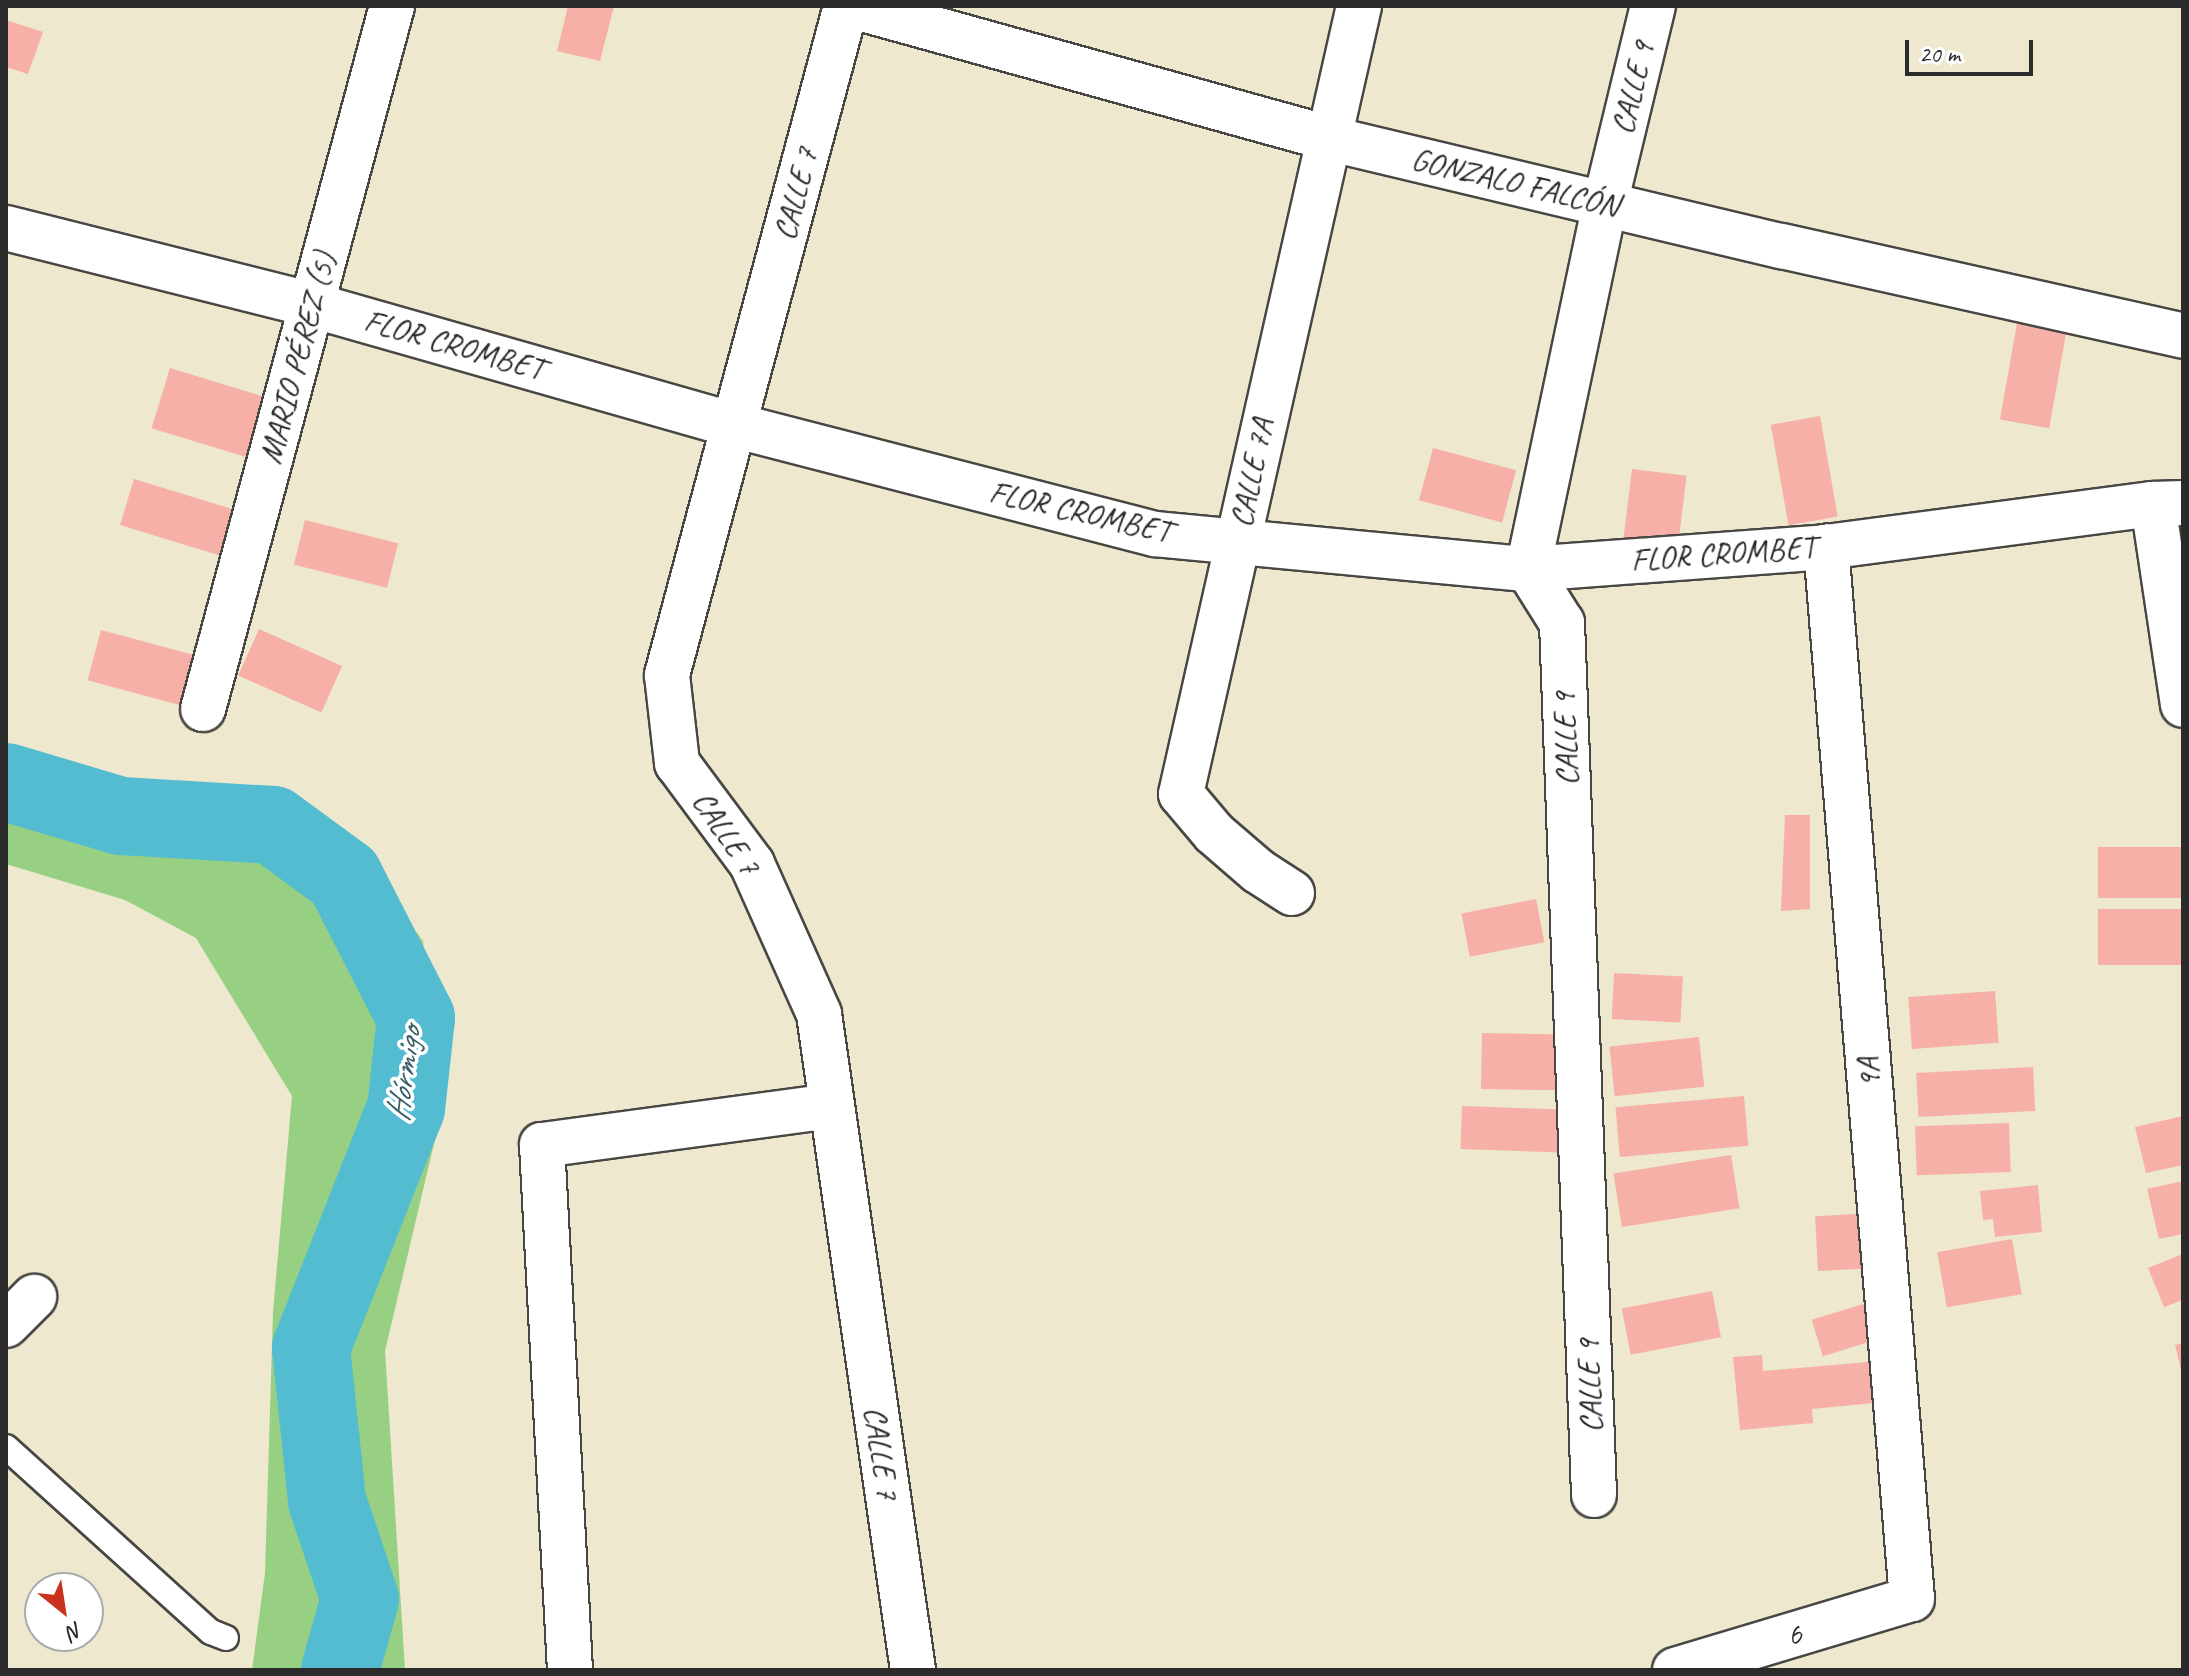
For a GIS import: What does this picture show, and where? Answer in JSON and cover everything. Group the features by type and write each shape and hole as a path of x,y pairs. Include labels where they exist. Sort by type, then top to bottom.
{"street":[{"name":"MARIO PÉREZ (5)","path":"203,709 392,6"},
{"name":"GONZALO FALCÓN","path":"849,6 1327,138 2183,336"},
{"name":"CALLE 7","path":"849,6 667,675 677,763 752,864 819,1014 913,1670"},
{"name":"CALLE 7A","path":"1292,893 1258,871 1214,833 1181,794 1359,6"},
{"name":"CALLE 9","path":"1594,1495 1562,623 1528,569 1605,204 1653,6"},
{"name":"FLOR CROMBET","path":"6,228 312,305 733,425 1155,534 1528,569 1826,547 2168,503"},
{"path":"2168,503 2183,705"},
{"name":"9A","path":"1826,547 1912,1599"},
{"path":"570,1670 542,1145 831,1106"},
{"name":"6","path":"1675,1670 1912,1599"}],"lane":[{"path":"6,1447 211,1632 226,1638"}],"green space":[{"path":"6,747 83,775 275,809 340,829 423,941 441,1114 385,1351 405,1670 252,1670 265,1573 273,1312 292,1096 196,938 125,900 6,864"}],"building":[{"path":"568,6 614,6 600,61 557,51"},
{"path":"6,20 43,32 28,74 6,67"},
{"path":"2017,323 2066,332 2049,428 2000,420"},
{"path":"170,368 268,398 249,458 152,428"},
{"path":"1820,416 1838,516 1788,525 1771,425"},
{"path":"1433,448 1516,470 1502,522 1419,500"},
{"path":"1632,469 1687,476 1677,551 1623,544"},
{"path":"134,479 235,510 221,556 120,525"},
{"path":"305,520 398,543 387,588 294,565"},
{"path":"259,629 342,666 321,713 238,676"},
{"path":"101,630 201,657 188,707 88,680"},
{"path":"1785,815 1810,815 1810,909 1781,911"},
{"path":"2098,847 2183,847 2183,898 2098,898"},
{"path":"1536,899 1544,942 1470,957 1461,914"},
{"path":"2098,909 2183,909 2183,965 2098,965"},
{"path":"1614,973 1683,977 1680,1023 1612,1019"},
{"path":"1995,991 1999,1043 1912,1049 1908,997"},
{"path":"1482,1033 1561,1034 1560,1090 1481,1089"},
{"path":"1699,1037 1704,1087 1615,1096 1609,1046"},
{"path":"2033,1067 2035,1111 1918,1117 1916,1073"},
{"path":"1744,1096 1748,1146 1620,1157 1615,1107"},
{"path":"1462,1106 1564,1110 1562,1153 1460,1149"},
{"path":"2183,1116 2183,1165 2146,1173 2135,1127"},
{"path":"2009,1123 2011,1172 1917,1175 1915,1126"},
{"path":"1731,1155 1739,1208 1622,1227 1613,1174"},
{"path":"2183,1181 2183,1234 2159,1239 2147,1189"},
{"path":"2038,1185 2042,1232 1995,1237 1993,1219 1983,1220 1980,1191"},
{"path":"1875,1213 1878,1268 1818,1271 1815,1216"},
{"path":"2012,1239 2022,1294 1947,1307 1937,1252"},
{"path":"2183,1254 2183,1300 2164,1307 2148,1268"},
{"path":"1712,1291 1721,1337 1631,1355 1622,1309"},
{"path":"1870,1302 1881,1338 1823,1356 1812,1320"},
{"path":"2183,1343 2183,1374 2182,1374 2175,1345"},
{"path":"1762,1355 1763,1371 1880,1361 1884,1402 1812,1409 1813,1423 1740,1430 1733,1357"}],"waterway":[{"name":"Hórmigo","path":"6,782 121,816 273,825 344,877 416,1018 406,1108 311,1348 327,1501 360,1599 340,1670"}]}
